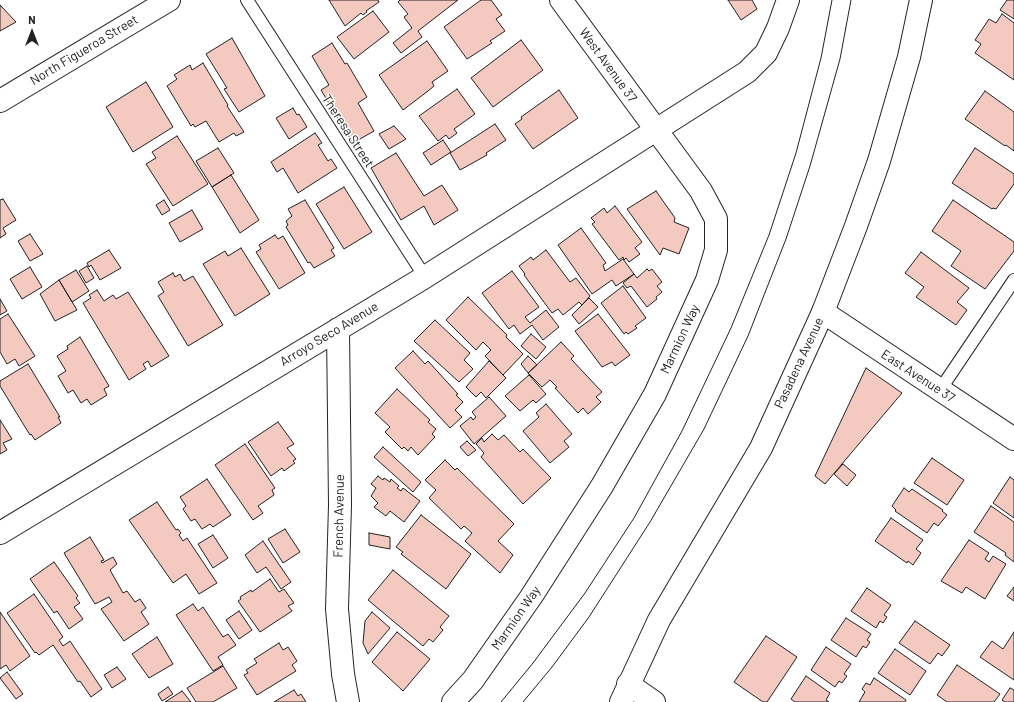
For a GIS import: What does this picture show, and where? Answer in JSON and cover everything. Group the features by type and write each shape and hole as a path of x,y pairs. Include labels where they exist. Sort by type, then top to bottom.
{"street":[{"name":"North Figueroa Street","path":"0,101 169,0"},
{"name":"West Avenue 37","path":"561,0 655,130"},
{"path":"655,130 747,72 766,53 778,28 788,0"},
{"name":"Pasadena Avenue","path":"624,693 659,620 761,448 823,312 879,161 909,57 921,0"},
{"name":"Arroyo Seco Avenue","path":"0,533 425,277 655,130"},
{"name":"Marmion Way","path":"453,702 473,680 531,597 602,486 655,394 707,280 716,250 716,219 701,191 655,130"},
{"name":"East Avenue 37","path":"823,312 1014,439"},
{"name":"French Avenue","path":"338,329 340,505 337,609 343,674 348,702"},
{"path":"624,693 654,702"}],"lane":[{"name":"Theresa Street","path":"247,0 425,277"},
{"path":"940,390 1014,280"}],"building":[{"path":"329,0 378,0 379,2 366,11 367,12 363,15 361,13 345,26"},
{"path":"400,0 458,0 418,31 422,37 401,53 393,43 412,28 404,17 408,14 398,2"},
{"path":"481,0 491,0 502,15 496,19 505,31 490,41 492,43 467,59 444,27"},
{"path":"728,0 752,0 757,9 741,20"},
{"path":"1007,0 1014,0 1014,19 1000,10"},
{"path":"0,5 16,22 0,31"},
{"path":"373,11 389,32 354,59 337,37"},
{"path":"1002,14 1014,23 1014,80 975,53 981,44 975,40 989,19 996,23"},
{"path":"232,38 265,96 239,112 224,89 227,88 206,54"},
{"path":"521,40 543,70 493,107 471,78"},
{"path":"427,41 448,71 432,82 434,86 403,110 379,75"},
{"path":"332,43 345,64 347,63 367,97 358,103 374,131 353,143 321,90 329,85 312,56"},
{"path":"203,63 228,105 227,106 244,132 236,136 234,133 219,142 206,121 195,127 193,124 191,126 167,86 177,79 174,75 190,65 192,70"},
{"path":"146,82 173,127 133,152 106,107"},
{"path":"457,89 475,114 454,129 457,133 449,139 446,135 438,141 419,116"},
{"path":"559,90 578,118 533,149 515,124 522,119 521,117"},
{"path":"985,91 1014,112 1014,151 965,119"},
{"path":"293,108 297,115 299,114 307,127 289,139 276,118"},
{"path":"495,124 506,140 486,153 487,155 460,170 450,153"},
{"path":"394,126 406,139 389,149 379,134"},
{"path":"315,133 322,143 318,145 328,161 331,159 337,168 298,193 283,168 277,172 271,162"},
{"path":"177,136 208,184 173,206 146,164 156,158 152,152"},
{"path":"443,140 451,152 431,165 423,153"},
{"path":"218,148 234,173 212,187 196,161"},
{"path":"975,148 1014,174 1014,184 996,209 992,209 952,183"},
{"path":"396,153 424,196 442,185 458,210 434,225 424,206 401,220 371,168"},
{"path":"231,175 259,220 240,233 212,187"},
{"path":"344,187 372,232 344,249 316,204"},
{"path":"656,191 675,218 674,222 689,228 679,254 663,248 660,255 627,209"},
{"path":"3,199 16,220 3,228 6,234 0,238 0,200"},
{"path":"164,200 170,210 162,215 156,205"},
{"path":"305,200 334,248 331,250 335,256 314,268 310,262 308,263 286,227 288,225 286,221 292,216 288,209"},
{"path":"953,200 1014,242 1014,251 985,289 951,266 961,251 932,231"},
{"path":"615,206 642,242 635,248 640,254 629,262 626,258 624,260 623,257 619,260 592,224 595,222 591,218 604,208 607,213"},
{"path":"192,210 203,229 180,242 169,223"},
{"path":"581,228 606,263 603,265 605,271 623,259 634,274 616,286 612,280 592,294 558,245"},
{"path":"30,234 43,254 30,261 18,241"},
{"path":"275,235 278,239 283,236 305,273 279,289 256,252 261,249 259,245"},
{"path":"241,248 270,294 235,316 203,264 225,251 228,256"},
{"path":"109,250 121,268 100,280 91,265 89,267 87,263"},
{"path":"546,250 570,282 576,278 590,296 582,305 579,302 563,315 558,309 552,313 519,266 531,257 533,260"},
{"path":"921,252 969,288 957,302 967,310 956,325 916,297 924,287 905,273"},
{"path":"87,266 94,278 86,283 79,271"},
{"path":"30,267 42,287 22,299 10,279"},
{"path":"647,269 649,271 652,269 662,282 657,286 662,292 656,297 657,299 647,307 631,286 627,288 623,283 634,274 637,278"},
{"path":"76,270 89,291 72,302 59,280"},
{"path":"512,271 539,307 525,317 530,323 546,310 559,327 543,340 532,325 520,334 514,325 509,329 482,293"},
{"path":"173,273 175,277 180,274 184,281 193,276 223,325 188,346 158,296 164,292 158,282"},
{"path":"59,280 77,310 55,321 40,294"},
{"path":"623,286 646,318 635,326 637,328 628,334 626,332 624,334 601,303"},
{"path":"97,290 104,301 113,295 116,299 128,292 169,356 151,367 148,361 143,364 146,369 129,380 83,303 91,298 89,295"},
{"path":"468,297 507,335 506,337 523,354 503,375 485,356 491,350 483,342 476,350 446,320"},
{"path":"589,298 598,307 579,324 572,315"},
{"path":"0,299 7,311 0,315"},
{"path":"8,314 35,356 19,366 15,359 7,364 0,352 0,319"},
{"path":"598,314 630,355 615,366 612,362 602,367 575,331"},
{"path":"435,320 470,353 464,360 473,369 459,382 414,341"},
{"path":"531,334 546,347 536,359 521,346"},
{"path":"80,337 109,386 104,389 107,395 91,405 87,399 81,403 73,390 68,393 58,376 66,371 57,356 68,349 67,346"},
{"path":"561,342 574,356 571,359 602,392 596,397 601,402 588,414 583,408 578,413 555,388 557,387 550,380 542,387 528,373"},
{"path":"413,351 425,364 428,361 458,394 456,395 463,402 455,410 462,417 450,428 395,368"},
{"path":"528,356 537,365 528,373 521,364"},
{"path":"489,361 506,378 486,398 481,392 476,397 466,387"},
{"path":"28,364 60,417 58,417 61,423 35,440 31,434 30,435 0,386 0,381"},
{"path":"866,368 902,393 825,484 815,476"},
{"path":"529,375 546,394 536,403 533,400 520,411 505,396"},
{"path":"397,389 430,420 428,422 436,429 432,434 435,437 418,455 411,447 408,451 404,447 402,449 385,432 390,427 375,413"},
{"path":"489,397 506,416 474,444 460,426 471,417 473,420 476,417 472,412"},
{"path":"546,404 572,434 564,441 569,447 550,463 523,431 539,417 536,413"},
{"path":"0,420 12,439 3,443 7,450 0,454"},
{"path":"278,422 294,444 287,448 296,459 293,461 295,463 284,471 282,468 271,476 248,442"},
{"path":"492,434 498,440 504,435 520,452 523,449 551,478 523,504 481,457 484,453 476,444 482,438 484,442"},
{"path":"467,441 476,450 468,456 460,447"},
{"path":"245,444 275,488 272,490 274,495 258,506 263,513 253,520 215,465"},
{"path":"383,447 421,482 413,492 374,457"},
{"path":"932,458 964,480 947,505 914,483"},
{"path":"445,460 455,470 457,468 514,524 498,541 513,555 500,573 465,541 472,533 464,526 461,529 429,498 436,490 425,480"},
{"path":"843,464 856,475 847,486 834,474"},
{"path":"378,476 383,480 384,478 390,482 391,479 399,486 397,488 401,491 403,488 420,501 404,522 390,511 386,516 374,507 378,503 371,496 376,488 371,484"},
{"path":"1010,477 1014,480 1014,518 993,503"},
{"path":"207,479 231,515 213,527 210,524 202,529 195,519 191,521 183,509 186,506 180,497"},
{"path":"904,488 909,492 912,489 943,510 942,511 947,515 938,526 934,523 927,533 895,511 896,510 892,506"},
{"path":"157,502 176,530 178,529 181,533 179,535 183,541 187,538 217,583 199,594 186,574 173,583 129,520"},
{"path":"991,506 1014,522 1014,562 1005,555 1006,553 974,532"},
{"path":"421,515 471,554 446,589 401,554 403,552 396,547"},
{"path":"891,518 923,540 916,549 921,553 913,565 908,561 907,563 875,541"},
{"path":"285,529 300,552 283,563 268,539"},
{"path":"369,533 390,537 390,549 369,545"},
{"path":"213,535 228,558 213,568 198,544"},
{"path":"90,537 104,560 101,561 102,563 113,557 117,564 110,570 123,593 127,591 135,602 140,599 146,608 141,612 149,624 124,641 101,609 112,602 109,597 95,604 64,553"},
{"path":"969,540 989,553 985,559 989,562 993,556 1006,564 985,599 966,587 962,593 941,581"},
{"path":"263,541 291,582 281,589 266,567 257,573 245,555"},
{"path":"54,562 78,596 76,598 80,603 74,607 83,619 69,629 57,611 54,613 30,579"},
{"path":"393,570 449,616 440,627 443,630 433,642 429,639 423,646 368,600"},
{"path":"270,579 279,592 284,589 294,603 288,606 292,611 260,632 238,601 241,599 240,597 251,590 252,592"},
{"path":"1014,587 1014,601 1007,596"},
{"path":"867,588 891,605 884,615 887,617 883,623 880,621 876,628 851,611"},
{"path":"34,594 63,637 59,640 63,646 70,641 102,689 91,697 80,681 78,682 53,645 39,655 36,652 35,653 7,613"},
{"path":"193,604 198,611 203,607 223,637 228,634 236,645 218,657 223,665 213,671 176,615"},
{"path":"239,611 252,630 239,639 226,620"},
{"path":"0,612 30,656 10,671 6,665 0,669"},
{"path":"372,612 390,628 368,654 363,643 365,621"},
{"path":"846,618 871,634 867,640 870,642 866,648 863,646 856,657 831,640"},
{"path":"915,621 950,645 942,656 938,653 930,664 899,643"},
{"path":"397,632 430,659 403,691 372,662"},
{"path":"1014,632 1014,680 980,657 992,641 1003,649"},
{"path":"766,636 797,657 767,702 763,702 734,682"},
{"path":"157,637 173,664 149,678 132,654"},
{"path":"279,643 283,650 288,647 297,661 292,665 296,671 257,695 244,675 248,673 246,670 257,663 254,659"},
{"path":"826,647 851,664 844,674 847,676 842,683 839,681 835,687 811,670"},
{"path":"895,649 926,671 910,695 878,673"},
{"path":"957,665 1000,694 994,702 947,702 937,695"},
{"path":"223,666 237,688 213,702 196,702 187,688"},
{"path":"117,667 126,679 112,688 104,675"},
{"path":"7,672 23,694 16,699 0,678"},
{"path":"806,676 830,693 826,700 829,702 795,702 791,699"},
{"path":"874,678 906,700 905,702 859,702 865,692 862,689 866,683 870,685"},
{"path":"168,687 173,694 162,701 158,694"},
{"path":"1010,688 1014,690 1014,702 1005,702 1002,700"},
{"path":"294,690 298,696 301,694 306,702 274,702"},
{"path":"182,691 191,702 165,702"}],"tram line":[{"path":"501,702 533,663 585,593 634,518 682,431 731,328 769,235 796,153 821,58 832,0"},
{"path":"523,702 552,667 589,617 650,522 704,429 748,336 786,239 810,166 840,59 851,0"}]}
